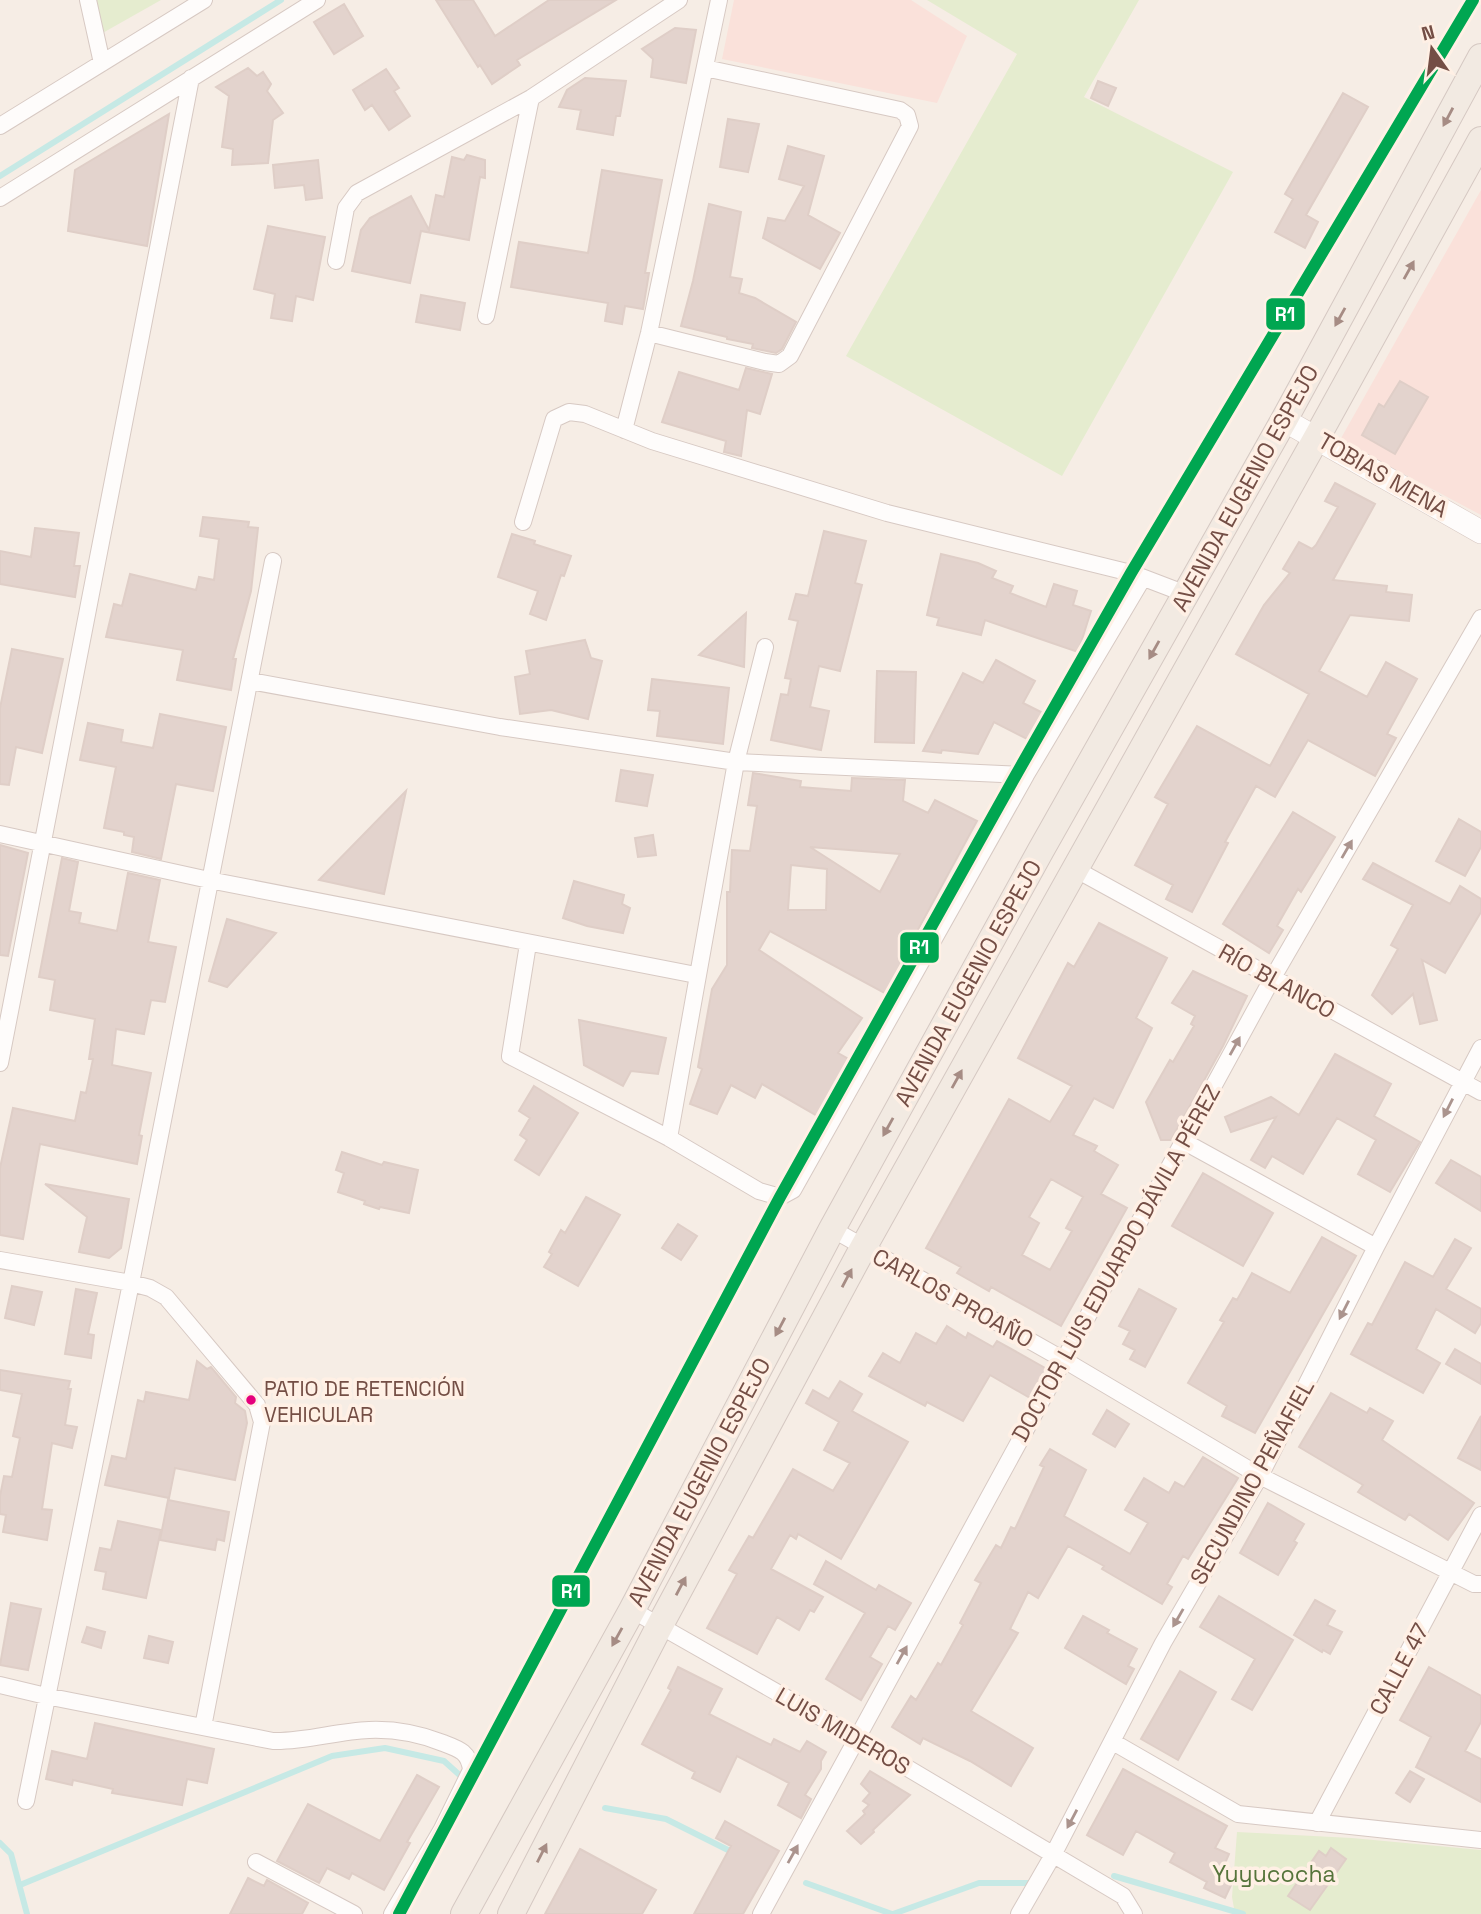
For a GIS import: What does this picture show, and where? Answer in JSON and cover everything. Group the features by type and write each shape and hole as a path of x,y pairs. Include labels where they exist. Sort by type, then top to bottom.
{"main road":[{"name":"AVENIDA EUGENIO ESPEJO","path":"464,1914 632,1610 832,1229 1284,420 1481,57"},
{"name":"AVENIDA EUGENIO ESPEJO","path":"511,1914 659,1627 863,1248 1481,140"}],"street":[{"path":"88,0 102,63"},
{"path":"0,126 204,0"},
{"path":"0,198 317,0"},
{"path":"336,261 346,208 356,192 531,98 679,0"},
{"path":"624,430 649,333 719,0"},
{"path":"649,333 765,362 779,364 790,356 910,126 906,115 900,110 705,68"},
{"path":"0,1063 191,78"},
{"path":"486,316 531,98"},
{"path":"523,522 554,419 569,412 585,414 652,441 887,513 1143,578 1186,594"},
{"name":"TOBIAS MENA","path":"1284,420 1481,532"},
{"path":"26,1801 273,561"},
{"path":"528,944 510,1056 669,1139 759,1191 780,1197 793,1190 1026,775 1143,578"},
{"name":"DOCTOR LUIS EDUARDO DÁVILA PÉREZ","path":"761,1914 1272,979 1481,618"},
{"path":"669,1139 696,975 736,762 765,647"},
{"path":"250,681 500,727 736,762 1026,775"},
{"path":"0,834 209,880 696,975"},
{"name":"RÍO BLANCO","path":"1075,869 1481,1092"},
{"name":"SECUNDINO PEÑAFIEL","path":"1019,1914 1163,1643 1260,1476 1481,1048"},
{"path":"1183,1141 1376,1247"},
{"name":"CARLOS PROAÑO","path":"832,1229 1064,1360 1260,1476 1474,1584 1481,1584"},
{"path":"0,1260 131,1283 150,1288 166,1297 257,1405 262,1422 203,1727"},
{"name":"CALLE 47","path":"1317,1823 1481,1515"},
{"name":"LUIS MIDEROS","path":"632,1610 857,1738 1123,1896 1134,1914"},
{"path":"0,1685 273,1741 291,1742 369,1730 428,1737 460,1749 466,1754 471,1770 458,1799 392,1914"},
{"path":"1112,1742 1238,1814 1481,1840"},
{"path":"256,1862 354,1914"}],"shaded area":[{"path":"734,0 911,0 967,36 937,103 722,59"},
{"path":"1481,190 1481,515 1340,440"}],"green space":[{"path":"88,0 161,0 92,39"},
{"path":"927,0 1139,0 1084,97 1233,172 1062,476 846,356 1017,54"},
{"name":"Yuyucocha","path":"1237,1832 1352,1838 1481,1850 1481,1914 1235,1914 1232,1897"}],"building":[{"path":"436,0 473,0 495,36 549,0 616,0 517,60 520,65 492,84 480,65 478,67"},
{"path":"344,4 363,36 334,54 314,22"},
{"path":"675,28 696,30 686,83 651,77 653,59 642,49"},
{"path":"248,68 257,76 263,72 271,84 267,91 283,113 273,120 268,163 232,165 233,149 222,147 229,96 216,87"},
{"path":"386,69 399,88 394,91 410,116 389,130 372,105 365,110 353,90"},
{"path":"585,78 626,81 620,116 616,116 613,135 577,129 581,110 559,107 567,90"},
{"path":"1098,81 1116,88 1108,106 1091,98"},
{"path":"1343,93 1368,107 1306,215 1318,222 1305,248 1275,232 1293,199 1285,194"},
{"path":"169,114 147,246 68,231 75,170"},
{"path":"728,119 759,124 748,172 720,167"},
{"path":"788,146 824,156 808,215 840,233 820,269 763,238 768,218 785,221 804,186 779,179"},
{"path":"467,155 485,160 485,178 480,177 469,240 421,231 410,283 352,271 361,230 370,218 411,196 429,230 436,195 444,197 452,157 464,160"},
{"path":"318,160 322,198 306,200 304,185 275,188 273,165"},
{"path":"602,170 662,180 645,273 649,273 643,309 625,306 622,324 605,321 608,303 511,287 519,242 588,253"},
{"path":"709,204 741,212 730,277 742,279 739,293 755,298 796,322 782,349 776,353 752,348 753,344 681,326"},
{"path":"268,226 325,237 313,300 296,296 292,321 271,318 275,294 254,289"},
{"path":"421,295 465,303 460,330 416,322"},
{"path":"746,368 772,374 760,414 747,410 741,456 724,452 726,441 662,422 679,372 739,390"},
{"path":"1400,381 1428,397 1395,454 1362,435 1379,404 1384,407"},
{"path":"1335,483 1375,504 1333,580 1387,586 1386,592 1412,595 1409,621 1350,615 1319,671 1367,697 1386,662 1417,679 1387,734 1396,738 1375,776 1308,740 1275,797 1256,786 1225,842 1228,843 1192,912 1166,899 1173,885 1135,865 1168,804 1155,797 1197,726 1270,766 1309,694 1236,654 1264,605 1290,573 1283,569 1299,542 1312,549 1338,507 1325,501"},
{"path":"203,517 249,522 248,527 258,528 251,591 233,659 236,659 231,690 177,680 183,650 106,637 114,604 122,606 130,574 196,590 199,577 214,580 219,539 200,536"},
{"path":"35,528 79,533 74,566 80,566 75,597 0,584 0,551 31,557"},
{"path":"824,531 866,541 855,583 862,585 840,671 819,666 810,707 829,711 821,750 771,740 781,694 788,695 791,679 785,678 798,621 789,619 796,594 808,596"},
{"path":"512,534 571,556 564,576 561,575 546,620 530,614 538,591 498,577"},
{"path":"941,554 978,563 996,571 992,578 1013,586 1010,593 1046,607 1054,584 1077,591 1073,605 1091,611 1078,652 985,620 981,635 937,625 939,618 927,615"},
{"path":"746,613 744,667 699,655"},
{"path":"585,640 591,658 602,661 588,719 551,710 520,714 515,677 530,674 526,651"},
{"path":"12,649 63,659 42,753 16,747 9,785 0,784 0,708"},
{"path":"996,660 1035,681 1023,703 1043,713 1029,740 994,722 978,754 923,751 963,673 983,683"},
{"path":"877,671 916,672 914,743 875,742"},
{"path":"652,679 729,688 723,744 657,736 660,711 648,710"},
{"path":"160,714 226,727 213,791 176,784 161,859 132,852 134,837 104,828 116,767 80,760 88,723 123,730 121,742 153,748"},
{"path":"621,770 653,775 647,806 616,801"},
{"path":"753,773 801,781 800,787 851,791 852,778 905,780 903,801 928,813 935,800 977,821 914,937 920,941 890,996 770,931 759,950 862,1018 838,1053 852,1061 821,1118 762,1084 755,1098 731,1085 717,1114 690,1104 702,1069 698,1067 712,989 727,965 727,892 730,892 732,850 750,851 757,806 748,805","holes":["810,847 900,854 880,892","791,865 827,869 826,910 788,910"]},
{"path":"406,791 384,894 319,880"},
{"path":"1293,812 1335,837 1301,892 1298,889 1277,926 1283,930 1269,953 1223,924"},
{"path":"1459,819 1481,832 1481,847 1465,876 1436,861"},
{"path":"653,835 656,855 638,857 635,838"},
{"path":"0,845 28,853 8,956 0,955"},
{"path":"62,858 78,862 69,911 81,913 79,923 117,931 128,873 160,880 148,942 176,947 165,1002 151,1000 144,1034 116,1029 112,1065 151,1073 139,1135 142,1136 137,1164 40,1144 23,1239 0,1235 0,1168 13,1108 75,1121 81,1092 86,1093 93,1059 89,1059 95,1019 50,1010 55,980 39,977"},
{"path":"1373,863 1450,904 1460,886 1481,899 1481,912 1445,973 1422,960 1437,1020 1420,1024 1413,994 1392,1014 1372,995 1398,949 1391,945 1413,905 1363,879"},
{"path":"574,881 624,895 622,904 630,908 623,933 563,918"},
{"path":"227,919 276,933 227,987 209,981"},
{"path":"1099,923 1167,958 1136,1018 1152,1028 1113,1108 1094,1098 1073,1135 1097,1146 1094,1151 1118,1165 1101,1194 1127,1208 1061,1326 991,1287 989,1291 957,1273 961,1267 926,1248 1009,1099 1050,1122 1072,1086 1018,1058 1068,963 1074,967","holes":["1051,1179 1083,1197 1066,1228 1072,1231 1050,1270 1022,1255 1039,1223 1029,1217"]},
{"path":"1193,971 1247,996 1223,1046 1171,1140 1161,1140 1146,1102 1170,1060 1173,1062 1194,1026 1191,1024 1195,1016 1172,1003"},
{"path":"579,1020 666,1038 658,1074 631,1071 623,1086 584,1065"},
{"path":"1335,1054 1391,1084 1374,1116 1420,1142 1390,1192 1358,1174 1376,1140 1337,1118 1303,1174 1272,1156 1265,1168 1251,1160 1276,1117 1231,1132 1225,1117 1271,1097 1299,1115"},
{"path":"534,1086 578,1113 539,1175 515,1160 527,1140 520,1135 530,1118 519,1111"},
{"path":"342,1152 382,1165 384,1162 418,1170 409,1213 380,1207 379,1209 338,1192 344,1173 336,1170"},
{"path":"1451,1160 1481,1177 1481,1211 1436,1183"},
{"path":"1203,1173 1273,1213 1243,1266 1172,1226"},
{"path":"45,1184 129,1199 121,1248 109,1258 79,1252 87,1217"},
{"path":"586,1197 620,1215 578,1286 544,1267 561,1230 565,1233"},
{"path":"678,1224 697,1236 681,1260 662,1248"},
{"path":"1322,1237 1356,1256 1255,1433 1222,1416 1227,1406 1188,1383 1224,1322 1220,1320 1233,1298 1237,1300 1252,1273 1290,1293"},
{"path":"1455,1239 1471,1248 1446,1289 1481,1309 1481,1323 1475,1333 1436,1309 1416,1349 1440,1363 1423,1393 1351,1354 1368,1323 1372,1325 1405,1262 1433,1277"},
{"path":"12,1286 42,1292 34,1325 5,1318"},
{"path":"76,1289 97,1293 88,1334 94,1335 91,1358 65,1354"},
{"path":"1139,1289 1176,1309 1145,1367 1130,1359 1135,1350 1123,1344 1130,1331 1119,1326"},
{"path":"947,1326 966,1338 968,1333 993,1347 997,1341 1047,1369 1030,1398 990,1375 963,1421 927,1402 925,1406 869,1376 883,1353 900,1363 916,1333 936,1344"},
{"path":"1455,1349 1481,1364 1481,1384 1446,1364"},
{"path":"197,1361 207,1369 211,1367 236,1397 235,1403 245,1411 247,1423 235,1480 175,1468 169,1498 105,1485 112,1456 126,1459 138,1400 144,1402 146,1392 189,1400"},
{"path":"0,1370 70,1381 65,1425 77,1427 72,1448 52,1443 42,1509 52,1510 47,1540 3,1532 6,1515 0,1514 0,1496 4,1476 12,1477 20,1438 13,1436 22,1394 0,1390"},
{"path":"840,1381 862,1394 852,1411 908,1442 841,1559 798,1534 796,1539 790,1535 771,1569 823,1597 814,1612 810,1610 799,1630 777,1617 757,1654 707,1628 737,1574 729,1570 749,1536 753,1538 793,1469 833,1491 850,1463 824,1450 839,1422 806,1403 813,1390 829,1399"},
{"path":"1331,1393 1367,1413 1370,1408 1393,1421 1382,1440 1474,1503 1448,1540 1409,1514 1405,1520 1358,1492 1363,1485 1299,1447"},
{"path":"1107,1410 1129,1424 1115,1447 1093,1434"},
{"path":"1481,1416 1481,1470 1458,1458"},
{"path":"1050,1449 1086,1470 1064,1516 1130,1554 1148,1523 1125,1510 1144,1478 1169,1493 1175,1482 1184,1487 1203,1457 1238,1478 1188,1559 1183,1556 1167,1584 1172,1587 1162,1604 1068,1546 1038,1598 1028,1592 1010,1629 1018,1633 971,1711 1033,1748 1011,1786 970,1761 923,1738 920,1744 892,1727 911,1696 916,1700 938,1663 941,1665 963,1625 960,1623 981,1583 975,1580 996,1545 1001,1548 1011,1527 1015,1529 1044,1467 1040,1465"},
{"path":"168,1500 229,1512 224,1541 217,1539 215,1550 160,1540"},
{"path":"1268,1503 1304,1524 1294,1541 1297,1543 1278,1575 1240,1553"},
{"path":"118,1521 161,1530 146,1598 103,1589 106,1572 95,1570 100,1548 111,1550"},
{"path":"826,1561 876,1590 879,1585 911,1603 895,1630 888,1626 870,1657 882,1664 861,1700 826,1679 865,1613 814,1584"},
{"path":"1219,1596 1293,1640 1252,1710 1232,1699 1255,1659 1200,1627"},
{"path":"1315,1600 1335,1611 1327,1625 1342,1632 1330,1654 1294,1635"},
{"path":"11,1603 41,1609 28,1670 0,1665"},
{"path":"1083,1616 1137,1649 1128,1666 1134,1669 1126,1684 1065,1648"},
{"path":"87,1627 105,1632 101,1648 82,1642"},
{"path":"149,1636 173,1642 168,1663 144,1658"},
{"path":"678,1667 722,1689 709,1714 771,1745 774,1739 800,1752 807,1741 826,1752 821,1761 821,1769 805,1795 811,1799 801,1818 778,1805 789,1783 737,1756 720,1792 692,1778 695,1772 642,1744 671,1690 668,1688"},
{"path":"1429,1667 1481,1696 1481,1722 1465,1751 1481,1759 1481,1802 1416,1767 1431,1737 1400,1720"},
{"path":"1180,1671 1216,1692 1178,1760 1141,1739"},
{"path":"95,1723 214,1749 207,1783 187,1779 182,1805 112,1793 113,1789 73,1780 72,1785 46,1779 52,1751 87,1759"},
{"path":"1123,1769 1227,1826 1215,1848 1229,1854 1219,1877 1232,1883 1225,1898 1204,1888 1207,1882 1170,1862 1175,1853 1136,1831 1123,1855 1087,1835"},
{"path":"870,1771 910,1795 861,1844 847,1831 865,1814 863,1811 869,1805 863,1801 870,1793 861,1784"},
{"path":"1410,1771 1424,1779 1410,1802 1396,1793"},
{"path":"417,1775 439,1787 407,1842 410,1843 384,1890 352,1873 349,1879 327,1868 319,1883 277,1861 308,1804 380,1841"},
{"path":"725,1821 779,1851 743,1914 694,1914 731,1846 716,1838"},
{"path":"1331,1848 1346,1859 1310,1910 1288,1896 1319,1851 1326,1856"},
{"path":"580,1849 656,1890 642,1914 545,1914"},
{"path":"248,1878 264,1886 267,1880 308,1903 302,1914 230,1914"}],"waterway":[{"path":"0,176 281,0"},
{"path":"20,1885 332,1756 385,1748 444,1761 464,1779"},
{"path":"605,1808 666,1819 734,1853"},
{"path":"0,1843 11,1854 27,1914"},
{"path":"1114,1876 1243,1914"},
{"path":"806,1883 892,1914"},
{"path":"893,1914 979,1883 1028,1883"}],"transit line":[{"name":"R1","path":"399,1914 780,1197 1016,775 1131,573 1473,0"}],"place":[{"name":"PATIO DE RETENCIÓN VEHICULAR","path":"251,1400"}]}
